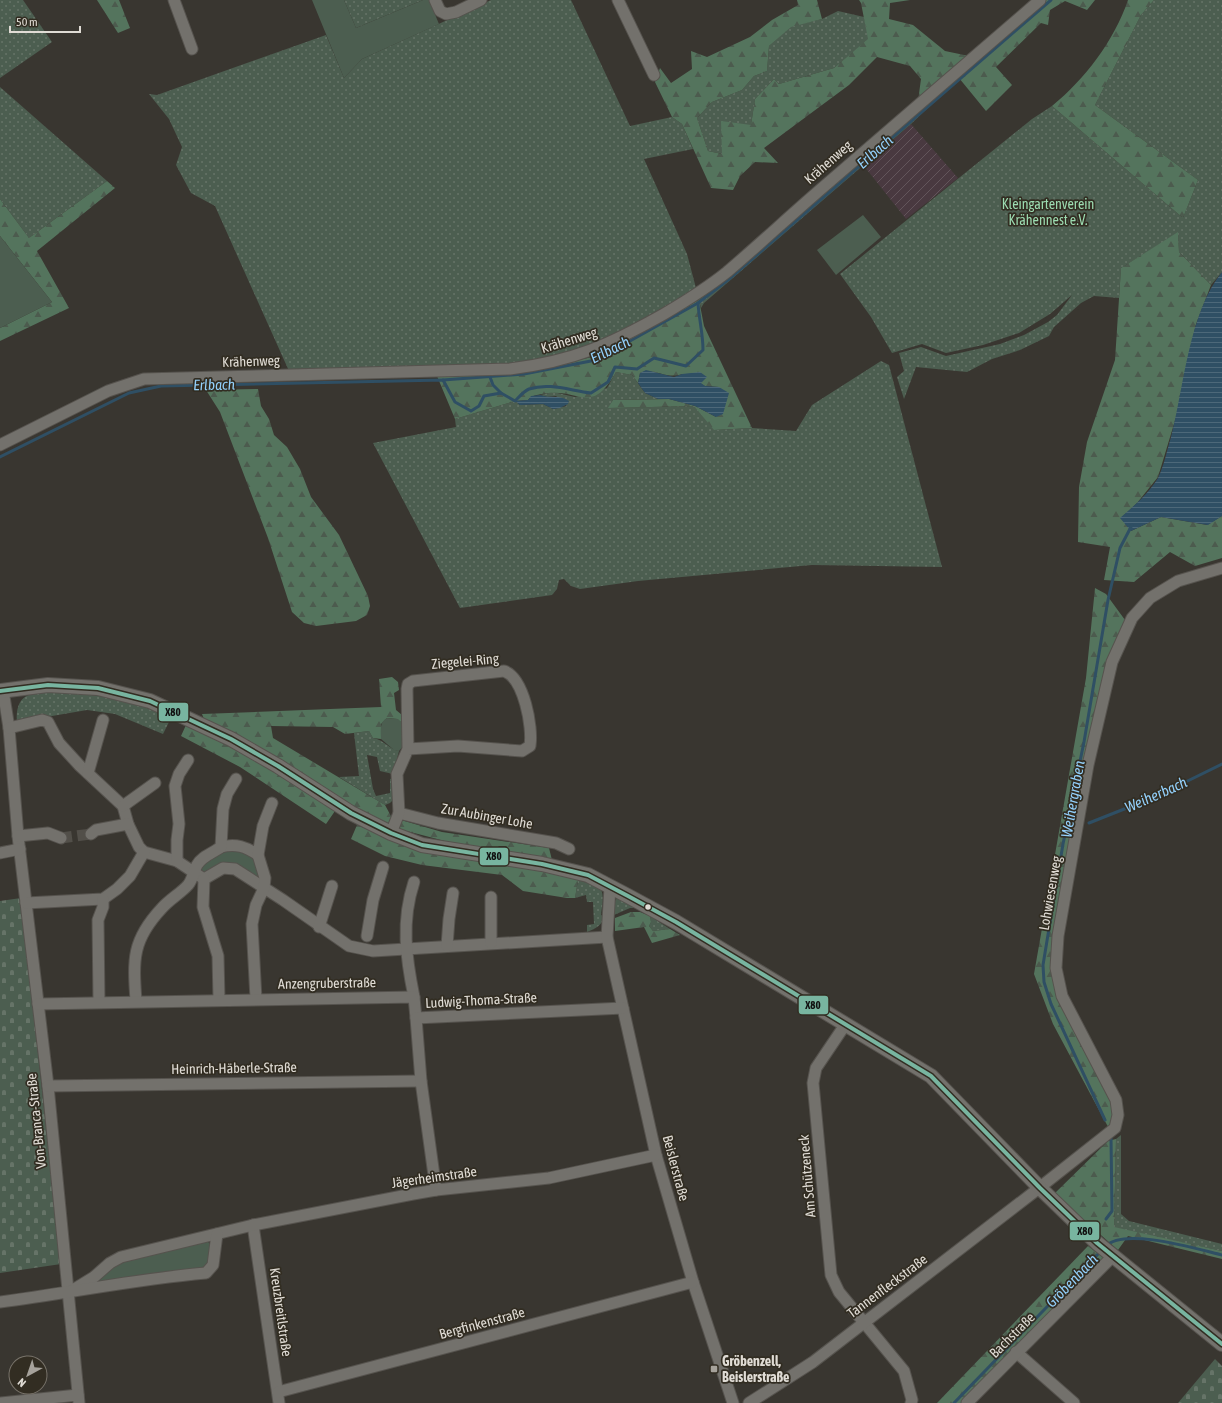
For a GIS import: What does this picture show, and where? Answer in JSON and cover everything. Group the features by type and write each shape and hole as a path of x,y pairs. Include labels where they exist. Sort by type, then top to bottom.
{"street":[{"path":"174,0 192,49"},
{"path":"435,0 440,11 446,14 456,12 481,0"},
{"path":"618,0 654,75"},
{"name":"Krähenweg","path":"0,446 108,391 144,379 510,369 564,360 594,350 623,337 668,311 703,290 726,273 773,229 1040,0"},
{"name":"Lohwiesenweg","path":"1040,1188 1114,1128 1118,1115 1116,1100 1062,996 1056,968 1058,936 1088,765 1112,662 1132,618 1150,598 1178,581 1222,568"},
{"name":"Ziegelei-Ring","path":"391,833 399,813 397,774 408,749 408,684 413,681 504,672 514,677 522,694 529,717 531,740 526,749 517,751 458,746 408,749"},
{"path":"1,691 48,685 98,688 150,701 231,739 278,766 351,814 391,833 422,845 542,864 588,876 676,922 931,1076 1040,1188 1106,1250 1222,1344"},
{"name":"Von-Branca-Straße","path":"1,691 10,728 18,836 48,1086 79,1399"},
{"path":"10,728 42,720 48,722 59,743 123,806 135,842 144,852 177,861 204,879"},
{"path":"88,773 103,720"},
{"path":"177,861 176,840 179,824 175,786 179,774 188,760"},
{"path":"221,847 222,809 227,794 236,779"},
{"path":"123,806 155,784"},
{"path":"256,999 252,924 256,905 264,888 265,878 258,854 263,826 272,803"},
{"name":"Zur Aubinger Lohe","path":"399,813 438,824 556,843 569,849"},
{"path":"91,834 96,830 128,824"},
{"path":"18,836 48,833 61,838"},
{"path":"136,1001 134,968 136,946 147,926 161,908 188,885 197,864 203,857 221,847 231,844 246,847 258,854"},
{"path":"0,852 20,849"},
{"path":"26,903 103,899 117,889 130,876 144,852"},
{"path":"367,936 373,900 383,867"},
{"path":"204,879 223,868 235,869 283,900 319,927 348,946 373,951 607,937"},
{"path":"204,879 203,908 218,956 219,999"},
{"path":"414,882 406,911 405,948 414,997 416,1018"},
{"path":"319,927 332,886"},
{"name":"Beislerstraße","path":"610,887 607,937 656,1155 693,1282 733,1403"},
{"path":"447,946 449,919 454,893"},
{"path":"491,896 491,943"},
{"path":"99,1002 98,920 103,907 103,899"},
{"path":"348,946 367,936"},
{"path":"367,936 388,950"},
{"name":"Anzengruberstraße","path":"38,1004 219,999 414,997"},
{"name":"Ludwig-Thoma-Straße","path":"436,1190 421,1081 416,1018 623,1008"},
{"name":"Am Schützeneck","path":"845,1025 816,1068 813,1083 831,1275 839,1292 904,1372 912,1400 911,1403"},
{"name":"Heinrich-Häberle-Straße","path":"48,1086 421,1081"},
{"name":"Jägerheimstraße","path":"68,1293 94,1277 110,1263 121,1257 253,1225 436,1190 549,1178 656,1155"},
{"name":"Tannenfleckstraße","path":"750,1403 813,1362 1040,1188"},
{"name":"Kreuzbreitlstraße","path":"253,1225 278,1398"},
{"path":"0,1302 68,1293 170,1276 206,1273 213,1265 217,1234"},
{"name":"Bachstraße","path":"967,1403 1016,1352 1106,1250"},
{"name":"Bergfinkenstraße","path":"278,1398 693,1282"},
{"path":"1016,1352 1074,1403"},
{"path":"1,1403 79,1399"}],"shaded area":[{"path":"911,124 958,178 906,219 864,166"}],"green space":[{"path":"0,0 23,0 52,42 0,78"},
{"path":"97,0 119,0 130,28 118,33"},
{"path":"312,0 344,0 356,28 423,0 429,0 439,24 362,59 344,78"},
{"path":"344,0 423,0 356,28"},
{"path":"491,0 571,0 630,126 672,117 682,124 693,149 644,159 687,254 696,288 723,271 992,46 911,124 704,303 701,308 696,289 593,347 534,363 289,371 215,206 191,193 176,165 182,147 169,119 149,94 157,95 326,35 344,78 362,59"},
{"path":"797,0 817,0 822,19 791,27 769,46 767,71 754,76 742,90 712,102 697,118 708,151 722,154 721,121 751,125 755,99 774,79 779,84 834,68 868,39 861,3 859,0 910,0 890,3 889,19 913,25 945,51 969,56 918,101 921,79 910,66 877,57 849,85 764,148 778,163 755,162 740,176 733,190 711,188 682,124 672,117 655,82 660,68 671,83 692,69 691,51 707,57 750,37 772,20 798,5"},
{"path":"1045,0 1095,0 1087,10 1065,1 1050,10 1048,25 1041,23 996,67 1012,85 986,111 959,78"},
{"path":"1128,0 1154,0 1141,15 1095,105 1198,180 1183,218 1052,106 1076,84 1097,58 1115,30"},
{"name":"Kleingartenverein Krähennest e.V.","path":"1154,0 1222,0 1222,272 1211,285 1179,252 1178,233 1121,268 1119,298 1094,296 1081,303 1054,327 1049,336 1020,350 992,359 967,372 916,367 904,399 897,377 904,371 899,353 921,347 946,356 1000,344 1024,335 1048,322 1057,315 1072,295 1050,314 1019,333 983,345 946,353 922,344 892,353 871,317 840,274 1032,119 1052,106 1183,218 1198,180 1095,105 1141,15"},
{"path":"838,11 864,17 869,39 834,68 779,84 774,79 755,99 751,125 722,154 708,151 697,118 712,102 742,90 754,76 767,71 769,46 791,26 822,19"},
{"path":"0,87 107,181 29,238 0,199"},
{"path":"107,181 115,188 37,251 69,308 0,341 0,328 52,302 0,236 0,199 29,238"},
{"path":"863,215 881,237 836,275 817,250"},
{"path":"1178,232 1179,252 1211,285 1196,324 1180,404 1158,477 1137,503 1121,518 1131,531 1161,517 1207,525 1222,516 1222,558 1195,566 1170,552 1134,582 1104,580 1110,547 1078,542 1079,487 1087,442 1115,360 1121,268"},
{"path":"0,236 52,302 0,328"},
{"path":"699,300 704,326 752,428 714,430 694,406 608,408 613,400 669,399 695,406 716,417 719,387 705,386 682,374 671,376 650,371 640,373 638,383 632,375 616,372 607,386 599,394 591,397 555,393 542,394 533,396 528,400 515,401 455,419 437,376 527,372 592,357"},
{"path":"881,361 889,365 942,567 812,565 638,581 580,589 571,586 564,579 559,580 557,589 552,595 460,608 373,443 456,427 455,419 515,401 520,405 543,404 553,409 567,406 556,396 547,397 540,395 553,392 575,397 607,388 616,372 632,375 645,393 658,399 613,400 609,408 695,406 715,430 752,428 796,431 812,405"},
{"path":"258,389 261,406 269,419 274,435 287,447 300,469 311,497 339,535 368,596 370,606 367,615 356,621 316,626 304,623 292,612 268,538 220,412 206,390"},
{"path":"1095,588 1106,594 1125,620 1109,657 1054,978 1113,1098 1114,1123 1108,1127 1053,1024 1034,974 1086,678"},
{"path":"392,677 398,682 399,690 394,693 396,710 402,715 402,723 397,719 387,718 381,724 381,739 373,738 369,731 345,734 333,727 271,726 273,738 385,805 392,818 390,822 384,825 204,719 202,714 381,707 379,679"},
{"path":"41,692 70,692 113,698 142,706 171,718 163,734 115,714 87,710 17,722 17,710 20,702 26,697"},
{"path":"387,718 398,719 402,723 404,745 399,751 394,750 381,739 382,724"},
{"path":"186,725 250,757 335,811 326,824 240,767 181,736"},
{"path":"369,731 373,738 399,751 393,774 380,771 377,757 367,755 373,789 376,796 390,793 390,779 393,778 394,799 385,805 339,777 359,776 354,733"},
{"path":"401,820 442,832 549,848 552,860 511,853 506,846 499,846 495,850 460,845 399,829"},
{"path":"357,825 382,836 552,872 578,880 575,898 523,891 502,875 422,865 385,856 351,839"},
{"path":"230,846 257,856 263,885 248,873 212,869 203,873 200,867 204,861"},
{"path":"578,880 600,887 602,890 603,901 601,915 604,916 602,922 593,930 587,932 587,925 594,924 593,902 587,902 586,895 575,898"},
{"path":"21,898 61,1264 0,1273 0,901"},
{"path":"617,898 638,908 630,908 614,915 615,901"},
{"path":"631,912 640,912 650,916 651,922 649,926 653,931 670,929 680,935 652,943 644,927 615,931 615,918"},
{"path":"650,916 670,929 653,931 649,926 651,922"},
{"path":"1121,1135 1121,1214 1129,1221 1222,1244 1222,1251 1114,1228 1116,1139"},
{"path":"1116,1139 1114,1227 1222,1251 1222,1259 1128,1236 1118,1250 1054,1194 1108,1141"},
{"path":"207,1240 211,1246 210,1264 202,1271 93,1282 122,1261"},
{"path":"1088,1246 1105,1259 961,1403 937,1403"},
{"path":"1215,1359 1222,1366 1222,1403 1178,1403"}],"water":[{"path":"1222,272 1222,516 1208,525 1161,517 1131,531 1120,518 1146,494 1158,478 1164,463 1176,417 1189,351 1195,329 1202,308 1211,289"},
{"path":"646,370 674,377 682,374 700,372 707,377 701,383 705,386 719,387 729,393 723,414 716,417 695,406 669,399 658,399 645,393 638,383 640,373"},
{"path":"540,395 547,397 559,397 569,401 568,404 560,408 553,409 543,404 520,405 515,401 528,400 531,396"}],"waterway":[{"name":"Erlbach","path":"0,457 129,393 161,386 443,380 455,402 471,411 479,406 484,396 501,393 515,401 527,390 537,387 545,386 591,393 608,382 615,367 637,369 654,358 686,366 703,350 698,303 728,280 1051,0"},
{"name":"Erlbach","path":"443,380 524,374 596,360 698,303"},
{"name":"Erlbach","path":"490,377 493,385 501,393"},
{"name":"Weihergraben","path":"1105,1120 1051,1004 1044,982 1043,965 1063,844 1084,742 1108,600 1120,548 1132,525"},
{"name":"Weiherbach","path":"1089,823 1157,796 1222,764"},
{"name":"Weihergraben","path":"1106,1219 1112,1211 1111,1138"},
{"name":"Gröbenbach","path":"1106,1246 1115,1241 1144,1239 1161,1241 1222,1255"},
{"name":"Gröbenbach","path":"954,1403 1101,1251"}],"tunnel":[{"path":"61,838 91,834"}],"transit line":[{"name":"X80","path":"0,691 48,685 98,688 150,701 231,739 278,766 351,813 391,833 422,845 542,864 588,875 628,896 676,922 931,1076 1040,1188 1097,1243 1222,1344"}],"place":[{"name":"Gröbenzell, Beislerstraße","path":"714,1369"}]}
